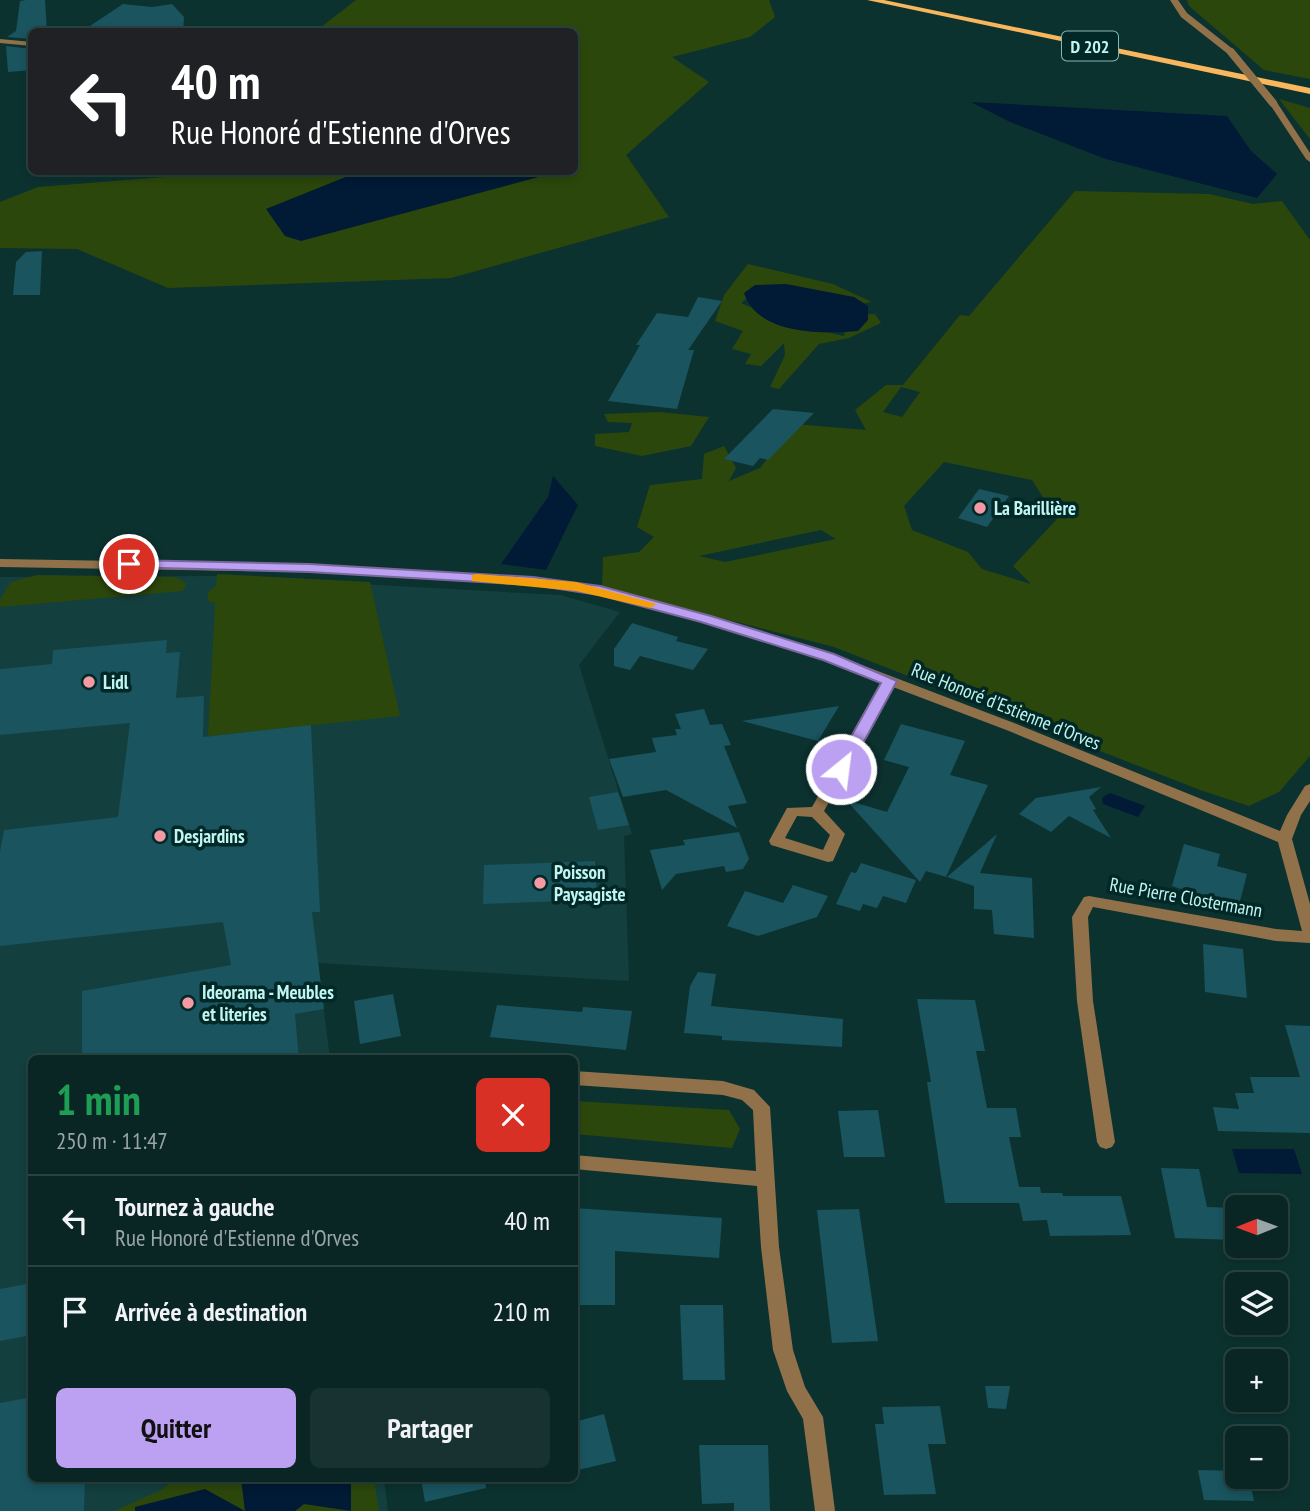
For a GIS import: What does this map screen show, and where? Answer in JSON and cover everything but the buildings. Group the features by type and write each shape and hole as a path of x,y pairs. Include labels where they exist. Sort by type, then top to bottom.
{"main road":[{"name":"D 202","path":"871,0 1310,91"}],"street":[{"path":"1174,0 1184,15 1231,52 1273,103 1310,159"},
{"path":"0,41 28,44"},
{"name":"Rue Honoré d'Estienne d'Orves","path":"0,563 309,568 576,586 706,619 828,657 1014,728 1285,839"},
{"path":"816,813 890,681"},
{"path":"1310,789 1294,815 1285,839 1310,935"},
{"name":"Rue Pierre Clostermann","path":"1106,1142 1085,1001 1080,917 1089,901 1276,935 1310,935"},
{"path":"578,1078 723,1088 748,1095 761,1107 765,1179 783,1350 797,1391 813,1417 825,1511"},
{"path":"578,1163 765,1179"}],"shaded area":[{"path":"971,102 1227,116 1251,151 1277,174 1257,198 1106,159 1010,122"},
{"path":"351,175 546,175 301,241 285,236 266,209"},
{"path":"786,284 854,297 868,306 868,320 858,331 793,329 763,317 751,307 744,293 755,285"},
{"path":"553,476 578,505 546,570 501,564 548,497"},
{"path":"214,576 560,595 620,612 579,665 632,834 624,836 629,981 318,963 330,1055 28,1055 28,1482 384,1482 388,1511 0,1511 0,577"},
{"path":"1110,793 1145,806 1138,817 1103,804 1102,798"},
{"path":"1232,1149 1294,1149 1302,1174 1239,1173"},
{"path":"241,1482 351,1482 351,1511 304,1504 295,1511 245,1511"},
{"path":"205,1489 245,1511 135,1511 135,1507"}],"green space":[{"path":"356,0 769,0 775,17 750,37 672,57 709,82 626,155 669,217 451,278 168,288 77,249 0,248 0,202 38,187 165,175 578,175 578,28 320,28"},
{"path":"1187,0 1310,0 1310,79 1264,70 1189,6"},
{"path":"1279,99 1310,108 1310,139"},
{"path":"1075,191 1209,194 1253,204 1282,201 1310,240 1310,756 1279,792 1249,806 1200,790 834,647 602,587 603,557 639,552 654,537 637,527 650,485 702,479 704,454 724,446 736,468 729,481 760,468 794,424 866,430 855,410 886,385 903,385 960,315 969,316","holes":["901,387 920,392 902,417 883,412","944,462 1032,480 1057,519 1013,566 1031,584 982,569 968,552 912,530 904,506","821,530 836,539 725,562 699,556"]},
{"path":"748,264 833,284 872,302 852,305 761,286 741,303 793,325 844,336 849,315 875,314 881,323 849,338 819,344 779,389 770,387 785,355 784,343 761,366 745,364 751,354 732,349 743,331 715,321 724,295"},
{"path":"659,412 709,417 691,446 642,456 595,446 595,434 629,432 632,423 608,422 604,414"},
{"path":"217,574 370,582 400,716 208,736 215,603 208,601 208,592 216,586"},
{"path":"37,575 176,577 186,583 183,591 0,607 0,599 11,582"},
{"path":"578,1101 729,1110 740,1129 732,1148 578,1134"},
{"path":"172,1482 374,1482 379,1511 114,1511 161,1490"}],"slow traffic":[{"path":"477,578 576,586 650,604"}],"place":[{"name":"La Barillière","path":"980,508"},
{"name":"Lidl","path":"89,682"},
{"name":"Desjardins","path":"160,836"},
{"name":"Poisson Paysagiste","path":"540,883"},
{"name":"Ideorama - Meubles et literies","path":"188,1003"}],"route":[{"path":"129,564 309,568 533,581 600,590 706,619 828,657 890,681 841,769"}]}
